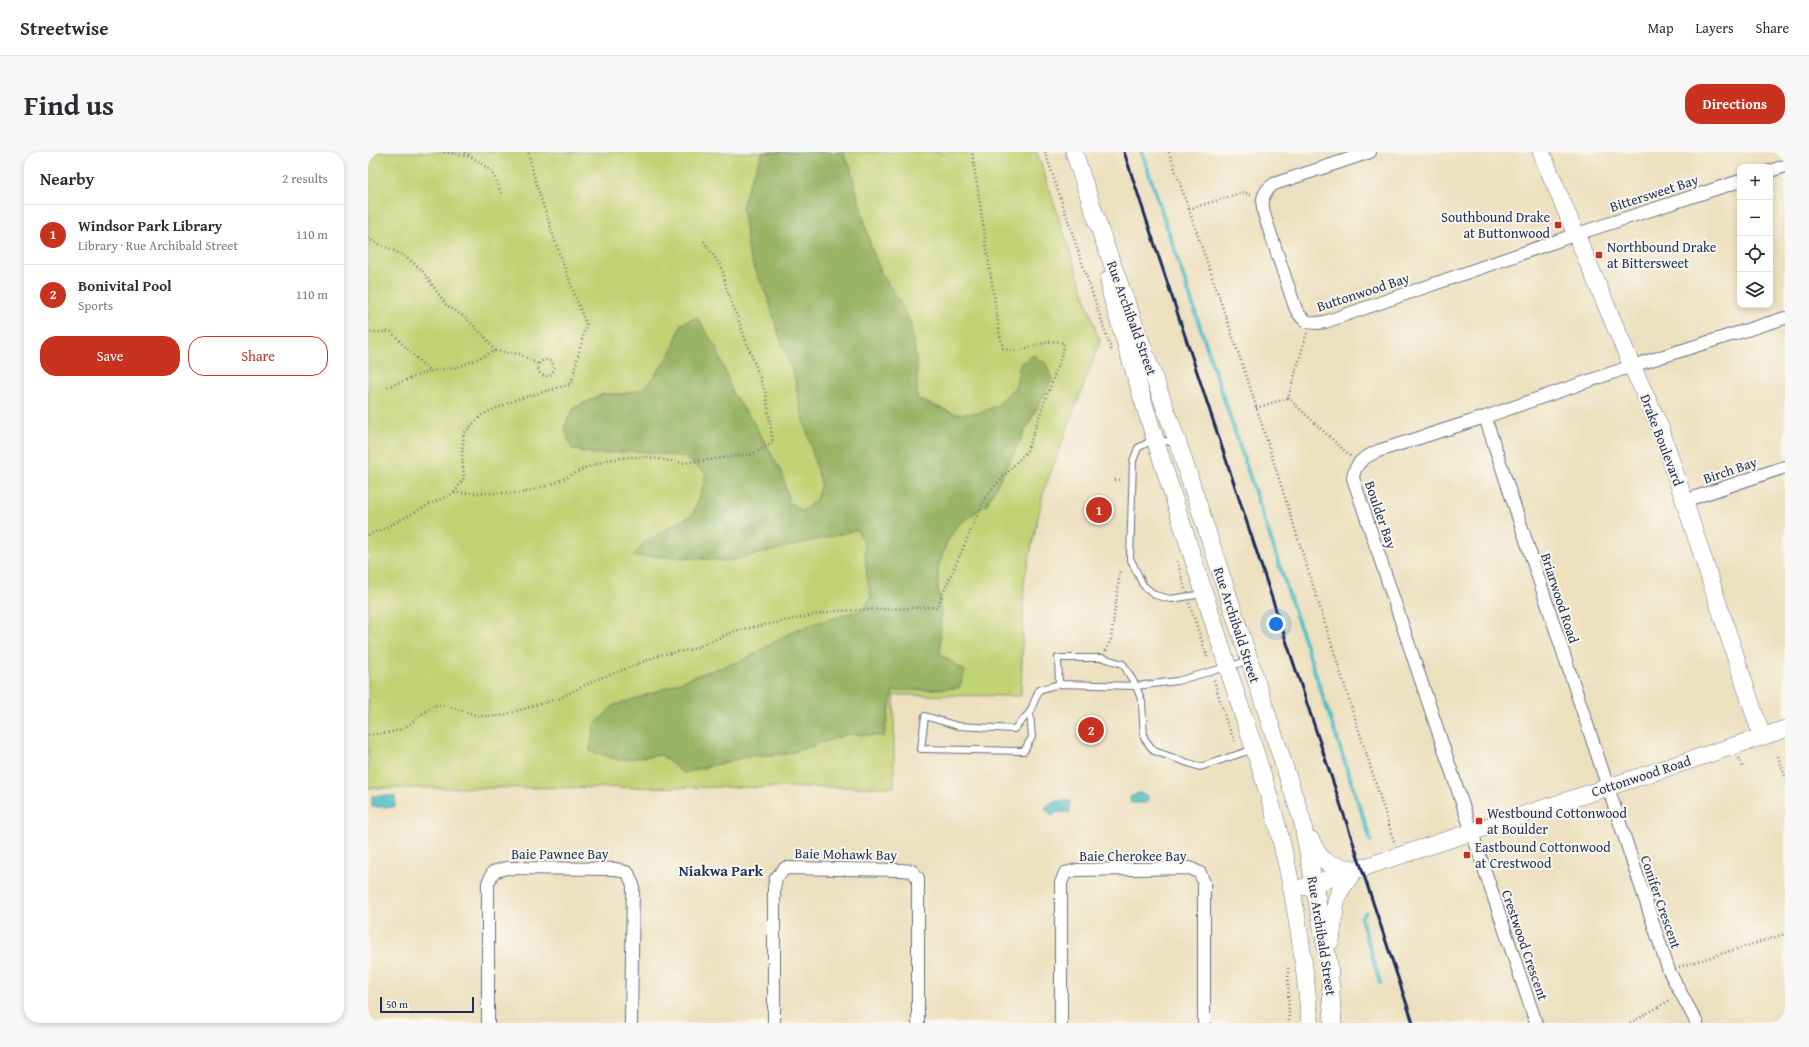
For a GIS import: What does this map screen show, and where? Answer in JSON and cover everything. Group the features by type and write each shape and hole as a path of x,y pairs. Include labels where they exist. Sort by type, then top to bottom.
{"main road":[{"name":"Rue Archibald Street","path":"1074,152 1102,236 1178,443 1302,820 1329,965 1333,1023"},
{"name":"Drake Boulevard","path":"1541,152 1632,366 1660,427 1762,736"},
{"name":"Rue Archibald Street","path":"1102,236 1111,294 1154,439 1204,593 1220,670 1248,752 1277,823 1292,890 1302,951 1310,1023"},
{"name":"Cottonwood Road","path":"1292,890 1315,884 1355,869 1785,729"},
{"path":"1302,820 1318,855 1324,862 1333,866 1355,869 1340,890 1336,901 1329,965"}],"street":[{"path":"1262,200 1266,190 1274,184 1370,152"},
{"path":"1773,170 1785,166"},
{"name":"Bittersweet Bay","path":"1577,234 1737,182"},
{"name":"Buttonwood Bay","path":"1262,200 1264,214 1295,307 1300,316 1310,323 1325,322 1577,234"},
{"path":"1358,463 1362,458 1378,451 1485,417 1632,366 1785,318"},
{"name":"Briarwood Road","path":"1485,417 1607,787"},
{"name":"Boulder Bay","path":"1358,463 1354,470 1353,478 1471,831"},
{"name":"Birch Bay","path":"1684,501 1785,467"},
{"name":"Conifer Crescent","path":"1607,787 1669,971 1680,994 1697,1023"},
{"name":"Crestwood Crescent","path":"1471,831 1536,1023"},
{"name":"Baie Pawnee Bay","path":"488,1023 488,883 493,872 506,868 514,868 616,869 628,873 633,885 631,1023"},
{"name":"Baie Mohawk Bay","path":"774,1023 774,888 776,878 785,868 912,871 918,878 918,1023"},
{"name":"Baie Cherokee Bay","path":"1061,1023 1061,883 1065,873 1077,870 1190,868 1200,873 1204,883 1204,1023"}],"lane":[{"path":"1178,443 1154,439 1138,448 1133,461 1130,558 1143,585 1155,595 1170,599 1204,593"},
{"path":"1059,684 1058,658 1103,658 1123,664 1136,686 1142,702 1144,738 1154,750 1200,768 1248,752"},
{"path":"1030,712 1032,737 1024,751 921,749 925,716 958,726 1014,729 1030,712 1039,690 1059,684 1136,686 1177,680 1220,670 1249,661"}],"path":[{"path":"444,152 472,158"},
{"path":"464,152 492,172 502,193"},
{"path":"454,493 464,478 462,454 464,433 482,415 515,400 571,384 586,324 559,253 536,183 528,152"},
{"path":"368,735 392,732 405,728 433,705 448,706 479,716 500,716 529,708 560,698 595,680 660,655 693,649 735,631 834,611 937,607 986,496 1027,451 1063,351 1064,343 1056,340 1044,342 1024,349 1010,351 1004,348 1000,336 972,152"},
{"path":"1045,152 1112,354"},
{"path":"1170,152 1256,408 1398,855"},
{"path":"1189,209 1244,192 1262,200"},
{"path":"368,239 403,255 421,269 447,306 465,317 485,337 495,351"},
{"path":"368,535 454,493 522,493 555,483 585,468 608,460 629,456 684,463 752,454 773,442 766,394 726,287 722,268 703,240"},
{"path":"1288,398 1310,323"},
{"path":"368,332 391,332 420,362 431,371"},
{"path":"387,387 431,371 458,367 495,351 520,354 538,364"},
{"path":"544,360 549,361 553,364 553,371 549,375 541,374 538,370 538,364 544,360"},
{"path":"1256,408 1288,398"},
{"path":"1288,398 1358,463"},
{"path":"1115,480 1121,480"},
{"path":"1176,555 1186,596 1220,670 1227,724 1248,752"},
{"path":"1111,639 1120,571"},
{"path":"1778,756 1785,776"},
{"path":"1739,757 1743,768"},
{"path":"1669,971 1785,934"},
{"path":"1288,963 1289,1023"},
{"path":"1630,1023 1680,994"}],"green space":[{"path":"368,152 1037,152 1100,342 1044,490 1024,581 1021,696 894,695 894,787 368,788"},
{"path":"763,152 842,152 850,166 870,244 881,272 902,306 911,325 917,365 917,399 956,414 981,413 997,405 1016,386 1020,364 1033,355 1046,364 1052,379 987,504 957,526 947,542 938,567 938,590 941,612 940,654 965,671 959,688 893,691 884,736 848,734 787,754 750,756 683,773 661,755 619,760 590,751 594,725 613,706 658,691 700,674 744,660 795,630 863,610 871,597 867,578 864,542 857,530 729,561 679,557 633,556 646,541 692,515 701,494 706,473 684,457 638,451 594,454 572,449 564,427 574,408 603,394 623,394 643,389 656,374 672,351 681,324 697,317 717,349 733,394 754,423 782,473 789,502 802,511 816,500 821,484 799,402 795,379 768,299 749,255 742,206 749,184"}],"water":[{"path":"1139,793 1147,795 1147,803 1131,803 1130,797"},
{"path":"372,796 395,796 395,807 372,807"},
{"path":"1053,801 1070,801 1070,812 1057,812 1053,816 1045,808"}],"waterway":[{"path":"1142,152 1371,841"},
{"path":"1366,912 1361,918 1380,983"}],"railway":[{"path":"1124,152 1413,1023"}],"place":[{"name":"Southbound Drake at Buttonwood","path":"1558,225"},
{"name":"Northbound Drake at Bittersweet","path":"1599,255"},
{"name":"Windsor Park Library","path":"1099,510"},
{"name":"Bonivital Pool","path":"1091,730"},
{"name":"Westbound Cottonwood at Boulder","path":"1479,821"},
{"name":"Eastbound Cottonwood at Crestwood","path":"1467,855"}],"district":[{"name":"Niakwa Park","path":"721,871"}]}
